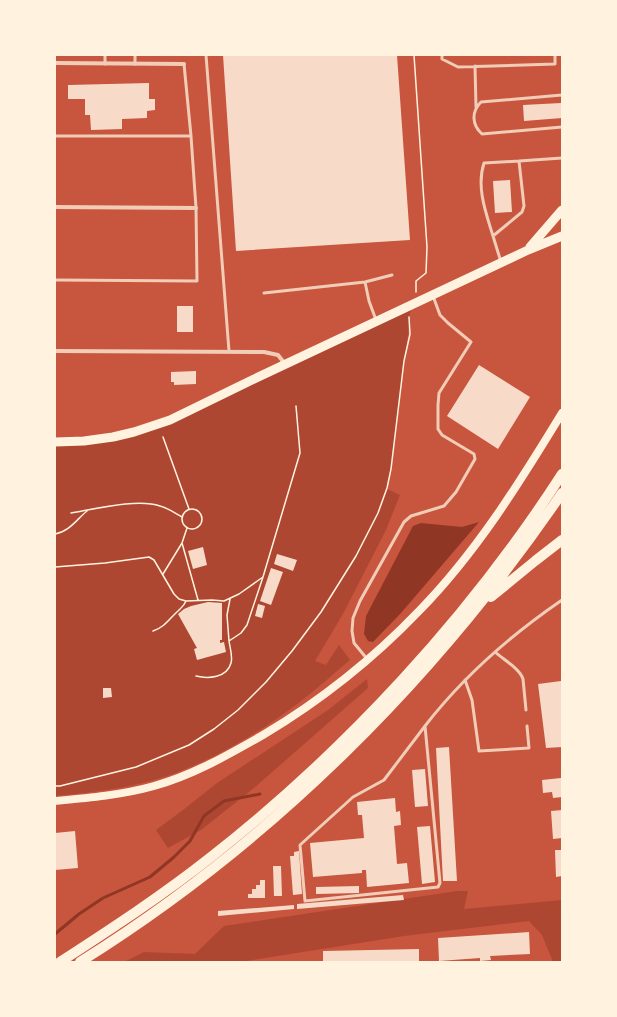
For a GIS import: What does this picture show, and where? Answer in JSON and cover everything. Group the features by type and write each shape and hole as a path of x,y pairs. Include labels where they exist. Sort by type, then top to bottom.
{"highway":[{"path":"60,962 128,917 210,857 289,791 327,756 399,682 466,605 520,535 562,474"},
{"path":"80,962 134,926 209,871 296,799 335,763 377,721 441,651 474,612 508,569 562,493"},
{"path":"474,612 562,540"}],"main road":[{"path":"528,250 562,210"},
{"path":"55,442 108,438 159,424 192,410 285,364 528,250 562,236"},
{"path":"55,801 137,791 193,772 244,746 302,710 368,660 420,610 451,574 482,534 515,487 562,413"}],"street":[{"path":"55,63 184,64"},
{"path":"55,207 196,208"},
{"path":"55,351 229,351 273,353 285,364"}],"lane":[{"path":"104,64 105,55"},
{"path":"135,55 135,64"},
{"path":"206,55 229,351"},
{"path":"442,55 442,59 458,67 555,64 555,55"},
{"path":"55,280 197,281 196,208 184,64"},
{"path":"475,66 476,107 474,112 474,124 482,134 562,127"},
{"path":"476,107 481,102 562,95"},
{"path":"55,136 191,136"},
{"path":"502,263 482,196 480,173 484,163 562,158"},
{"path":"493,236 522,212 524,206 519,161"},
{"path":"264,294 365,282 392,276"},
{"path":"365,282 369,301 377,321"},
{"path":"368,660 354,643 352,631 353,618 360,601 404,522 411,516 444,506 456,492 475,458 474,454 442,435 438,429 439,394 471,342 440,315 433,295"},
{"path":"425,726 440,883 438,887 305,901 300,845 353,797 384,780 425,726 465,680 495,652 540,615 562,600"},
{"path":"495,652 522,675 526,710"},
{"path":"465,680 472,700 479,751 529,748 527,726"}],"path":[{"path":"414,55 427,247 426,273 416,281 417,289"},
{"path":"55,786 136,767 189,745 214,729 238,710 292,651 321,612 356,556 378,513 387,488 391,469 406,347 410,334 411,326 409,318"},
{"path":"229,641 241,633 248,625 300,453 296,406"},
{"path":"163,437 189,509"},
{"path":"71,513 133,503 160,505 182,517"},
{"path":"189,509 198,510 201,513 202,522 197,528 191,529 183,524 182,517 184,512 189,509"},
{"path":"56,534 70,527 86,511"},
{"path":"163,574 182,543 188,528"},
{"path":"182,543 198,601"},
{"path":"55,568 105,563 144,556 149,557 154,560 174,594 179,599 186,602 212,600 224,601 230,599 263,577"},
{"path":"196,676 203,678 217,676 229,669 232,662 227,615 230,599"},
{"path":"153,631 160,629 167,623 184,606 186,602"}],"shaded area":[{"path":"412,305 409,318 391,469 387,489 400,495 386,530 343,614 315,661 326,665 339,645 350,660 307,696 268,725 212,757 173,774 130,786 55,796 55,442 134,432"},
{"path":"479,522 401,613 373,642 368,641 364,634 366,616 413,526 421,523 462,527"},
{"path":"367,679 368,688 254,788 201,830 168,848 156,830 217,783 328,710"},
{"path":"457,891 468,891 464,909 562,900 562,962 553,962 542,935 529,921 404,936 240,962 124,962 144,952 195,954 224,926"}],"building":[{"path":"223,55 397,55 410,240 236,251"},
{"path":"149,83 149,99 155,99 155,110 147,111 147,118 122,119 122,129 91,130 90,115 85,115 85,99 68,99 68,85"},
{"path":"561,103 562,118 524,121 523,105"},
{"path":"510,180 512,212 495,213 493,181"},
{"path":"177,306 193,306 193,332 177,332"},
{"path":"479,365 530,397 498,449 447,416"},
{"path":"196,371 196,384 174,385 174,382 171,382 171,372"},
{"path":"203,547 207,565 193,569 188,551"},
{"path":"277,554 297,560 293,571 274,564"},
{"path":"271,568 283,572 271,605 260,601"},
{"path":"208,602 222,603 222,640 220,640 220,643 224,642 226,652 197,660 194,649 197,648 178,614 191,606"},
{"path":"258,604 265,606 262,618 255,616"},
{"path":"561,681 562,747 546,748 538,684"},
{"path":"103,688 111,688 112,697 103,698"},
{"path":"449,747 457,881 443,881 436,748"},
{"path":"425,769 428,806 415,807 412,770"},
{"path":"561,778 562,797 553,798 552,792 543,793 542,780"},
{"path":"395,798 396,812 400,811 401,825 394,826 397,864 407,863 409,883 367,887 366,870 362,870 362,873 313,877 310,843 364,838 362,815 358,815 357,802"},
{"path":"562,810 562,838 553,839 551,811"},
{"path":"430,826 435,882 422,884 417,827"},
{"path":"75,831 78,868 55,870 55,833"},
{"path":"555,850 562,850 562,876 556,877"},
{"path":"299,851 302,894 293,895 290,856 294,856 294,852"},
{"path":"273,866 281,866 282,896 274,896"},
{"path":"260,880 265,880 265,898 248,898 248,894 252,894 252,889 256,889 256,885 260,885"},
{"path":"359,886 359,893 316,894 316,887"},
{"path":"403,895 404,900 297,909 297,904"},
{"path":"294,905 294,909 218,916 218,911"},
{"path":"529,932 530,954 490,956 491,960 480,961 480,958 439,961 438,938"},
{"path":"419,949 419,962 323,962 323,951"}],"waterway":[{"path":"55,934 79,914 103,898 150,877 190,841 204,816 224,801 260,794"}]}
